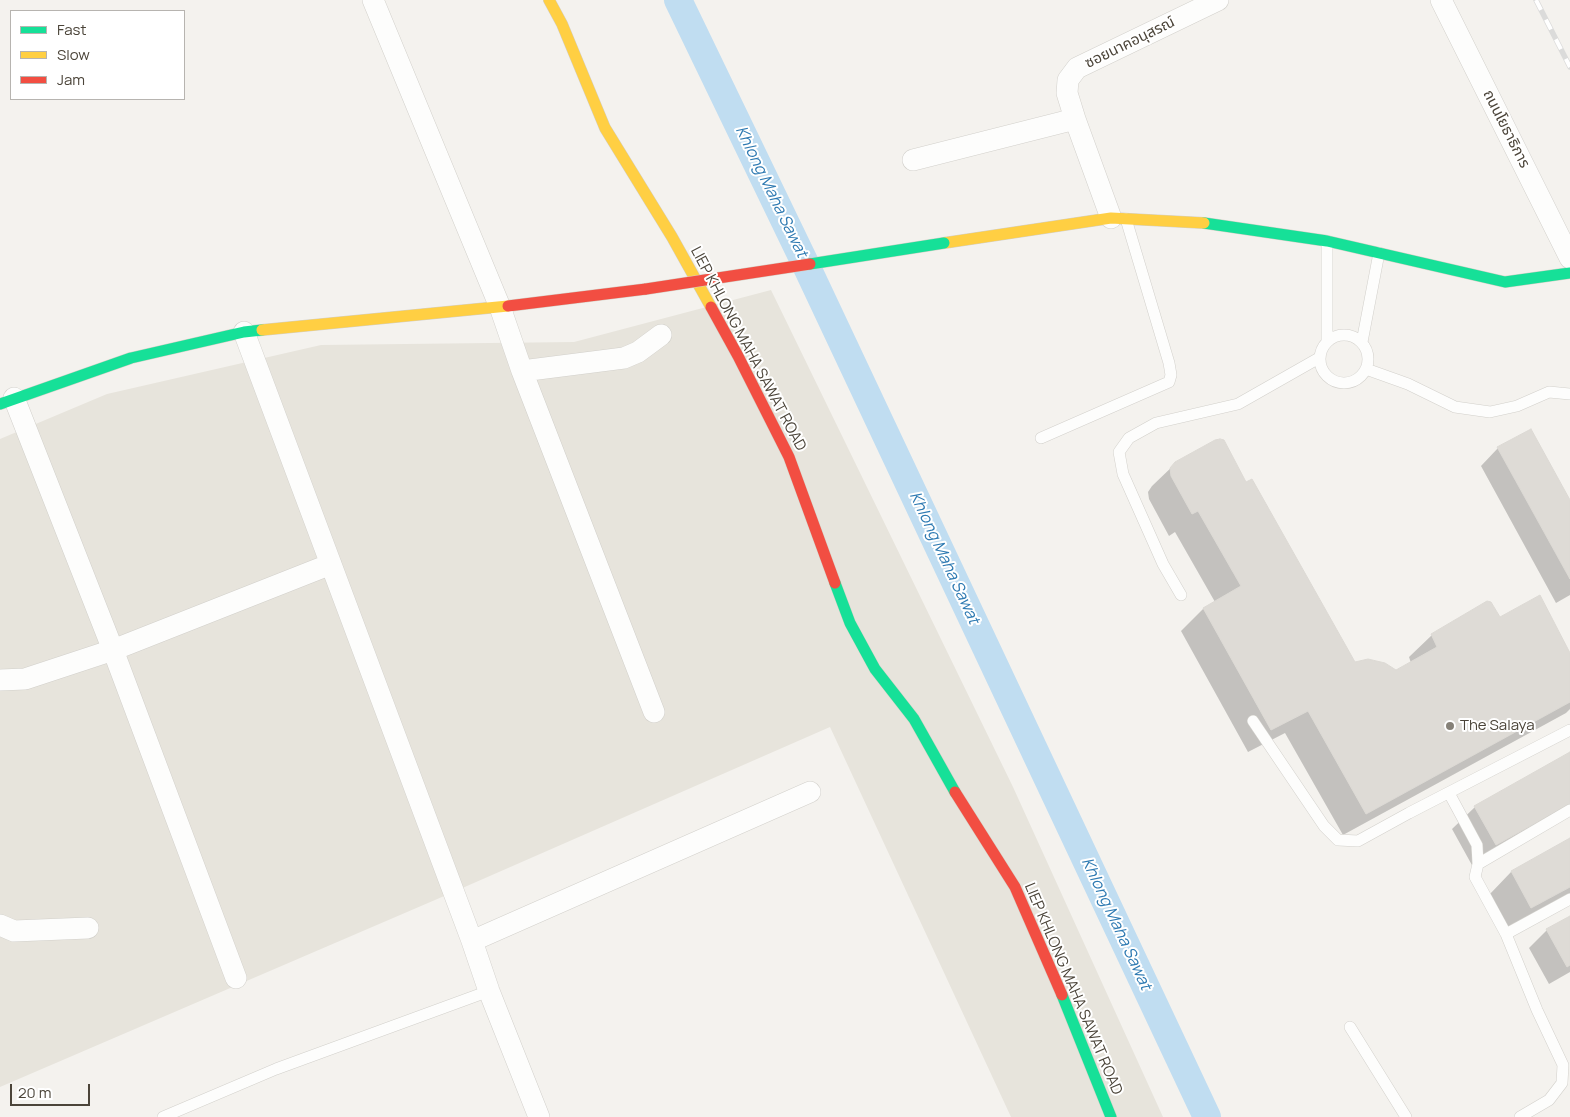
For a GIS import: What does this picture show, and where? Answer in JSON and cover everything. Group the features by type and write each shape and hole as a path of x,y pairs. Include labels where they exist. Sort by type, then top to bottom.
{"street":[{"path":"373,0 500,307 522,371 654,712"},
{"name":"LIEP KHLONG MAHA SAWAT ROAD","path":"549,0 562,24 605,128 672,237 738,356 789,457 850,623 875,669 914,719 942,772 1015,887 1048,961 1111,1117"},
{"name":"ซอยนาคอนุสรณ์","path":"1118,218 1075,119 1067,93 1068,80 1077,68 1218,0"},
{"name":"ถนนโยธาธิการ","path":"1441,0 1570,258"},
{"path":"913,160 1075,119"},
{"path":"236,978 114,650 7,401 130,358 244,332 500,307 646,288 1118,218 1207,223 1327,241 1505,282 1570,273"},
{"path":"244,332 489,991 539,1117"},
{"path":"522,371 624,358 638,352 661,335"},
{"path":"0,680 25,679 114,650 331,564"},
{"path":"472,941 810,792"},
{"path":"0,925 14,931 88,928"}],"lane":[{"path":"1041,438 1169,382 1171,374 1169,363 1118,218"},
{"path":"1327,241 1327,341"},
{"path":"1362,342 1379,253"},
{"path":"1344,334 1354,336 1362,342 1367,350 1368,359 1366,369 1361,377 1353,382 1343,383 1334,381 1326,376 1320,367 1319,358 1321,348 1327,341 1335,335 1344,334"},
{"path":"1181,595 1162,564 1123,474 1119,452 1129,438 1156,423 1238,404 1319,358"},
{"path":"1366,369 1408,384 1455,407 1490,412 1517,406 1549,392 1570,394"},
{"path":"1253,720 1324,826 1338,840 1358,841 1570,730"},
{"path":"1449,793 1477,844 1478,864 1474,877 1506,934 1537,1010 1563,1065 1562,1083 1549,1100 1520,1117"},
{"path":"1478,864 1570,810"},
{"path":"1506,934 1570,899"},
{"path":"163,1117 276,1069 489,991"},
{"path":"1350,1027 1406,1117"}],"shaded area":[{"path":"771,290 1013,787 1163,1117 1011,1117 830,727 435,900 0,1087 0,439 107,394 321,345 574,342"}],"building":[{"path":"1531,429 1570,500 1570,579 1497,447"},
{"path":"1220,439 1224,440 1246,482 1252,479 1355,662 1368,659 1385,663 1396,670 1437,647 1431,634 1487,601 1491,602 1500,617 1540,595 1570,653 1570,702 1366,814 1308,711 1271,730 1203,608 1241,586 1198,511 1192,514 1171,476 1170,468 1175,462"},
{"path":"1570,752 1570,804 1496,845 1474,806"},
{"path":"1570,838 1570,887 1531,908 1511,871"},
{"path":"1570,916 1570,965 1567,967 1546,929"}],"waterway":[{"name":"Khlong Maha Sawat","path":"678,0 804,261 1207,1117"}],"railway":[{"path":"1536,0 1570,67"}],"traffic: fast":[{"path":"1204,223 1327,241 1505,282 1570,273"},
{"path":"810,264 944,243"},
{"path":"0,404 131,358 244,332 262,330"},
{"path":"835,583 850,623 875,669 914,719 955,792"},
{"path":"1062,995 1111,1117"}],"traffic: slow":[{"path":"549,0 562,24 605,128 672,237 711,307"},
{"path":"944,243 1111,218 1204,223"},
{"path":"262,330 508,306"}],"traffic: jam":[{"path":"646,289 810,264"},
{"path":"508,306 646,289"},
{"path":"711,307 789,457 835,583"},
{"path":"955,792 1015,887 1062,995"}],"place":[{"name":"The Salaya","path":"1450,726"}]}
